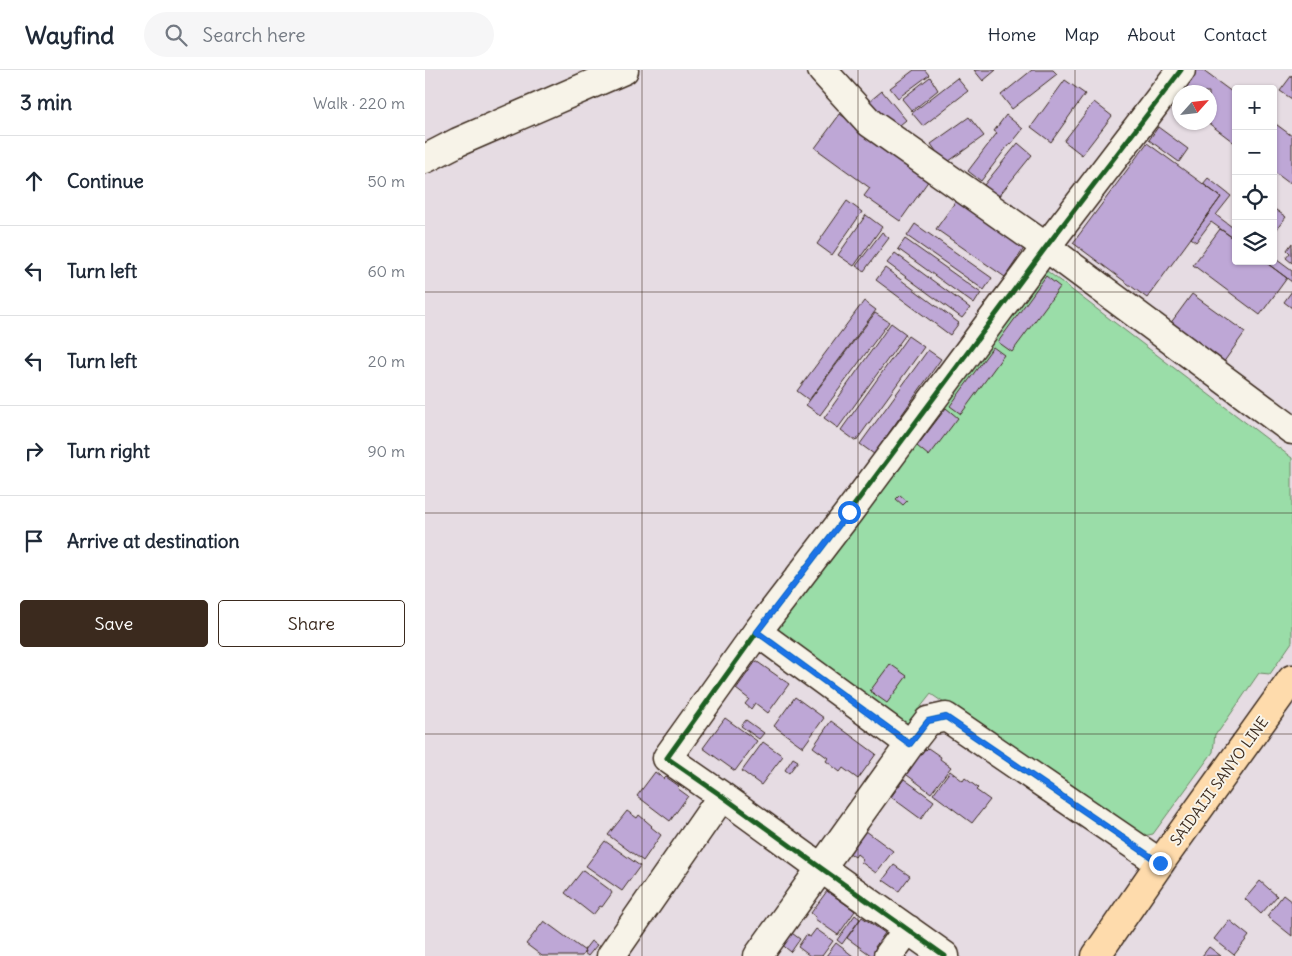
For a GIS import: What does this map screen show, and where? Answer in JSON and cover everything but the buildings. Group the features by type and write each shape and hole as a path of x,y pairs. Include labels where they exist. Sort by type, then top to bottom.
{"main road":[{"name":"SAIDAIJI SANYO LINE","path":"1095,956 1292,680"}],"street":[{"path":"425,159 458,142 624,70"},
{"path":"822,70 870,123 1046,248 1292,430"},
{"path":"945,956 667,758 757,632 1181,70"},
{"path":"757,632 910,744"},
{"path":"758,956 928,721 946,717 1160,863"},
{"path":"611,956 722,796"},
{"path":"889,956 907,929"}],"green space":[{"path":"1047,271 1292,458 1292,642 1270,674 1259,673 1215,734 1213,752 1153,834 1138,837 931,694 908,723 899,723 777,628"}],"cycle path":[{"path":"945,956 667,758 757,632 1181,70"},
{"path":"757,632 910,744 928,721 946,717 1160,863"}],"route":[{"path":"849,512 757,632 910,744 928,721 946,717 1160,863"}]}
